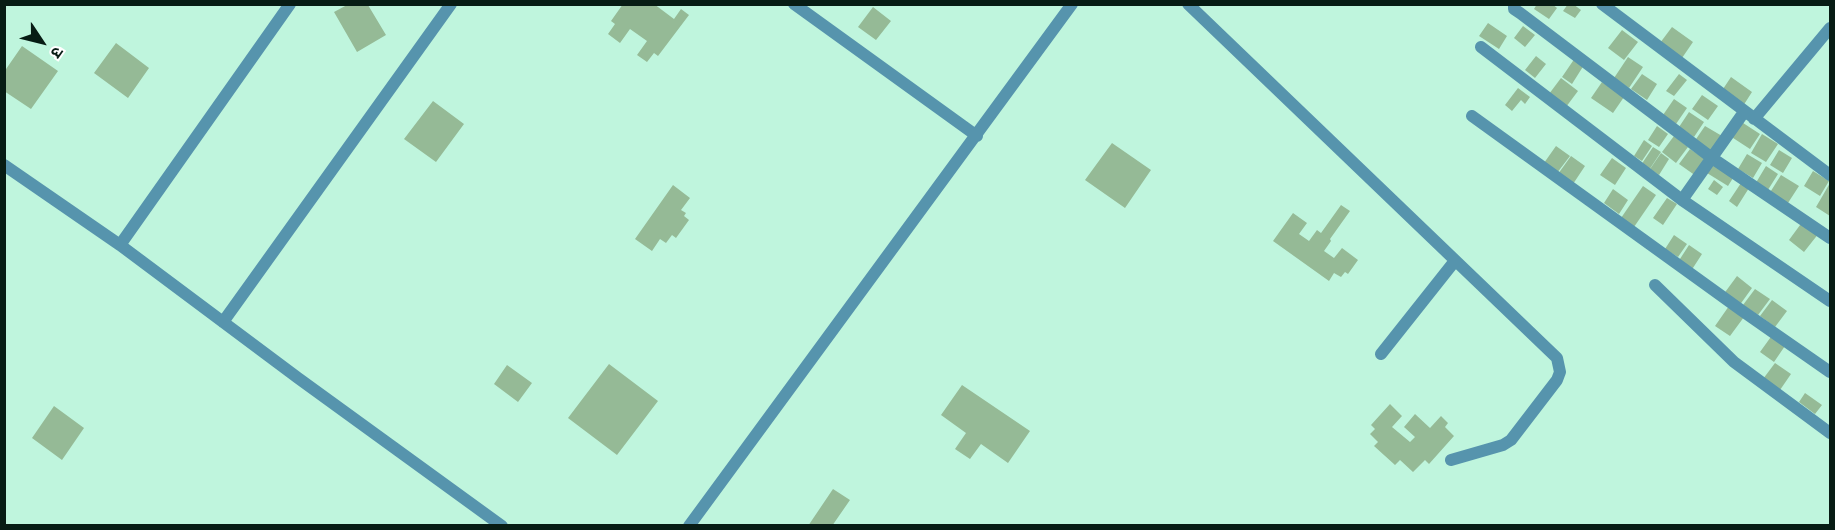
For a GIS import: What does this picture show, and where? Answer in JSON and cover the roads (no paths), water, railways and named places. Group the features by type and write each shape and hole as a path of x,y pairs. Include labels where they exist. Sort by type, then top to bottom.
{"street":[{"path":"120,245 290,4"},
{"path":"223,322 451,4"},
{"path":"794,4 977,136"},
{"path":"689,525 1072,4"},
{"path":"1188,4 1454,262 1557,358 1560,372 1557,380 1511,440 1503,445 1451,460"},
{"path":"1514,4 1514,9 1712,158 1830,238"},
{"path":"1602,4 1830,175"},
{"path":"1682,200 1712,158 1830,28"},
{"path":"1481,46 1682,200 1830,301"},
{"path":"1472,116 1830,372"},
{"path":"4,165 120,245 502,525"},
{"path":"1381,354 1454,262"},
{"path":"1655,285 1734,362 1830,433"}]}
